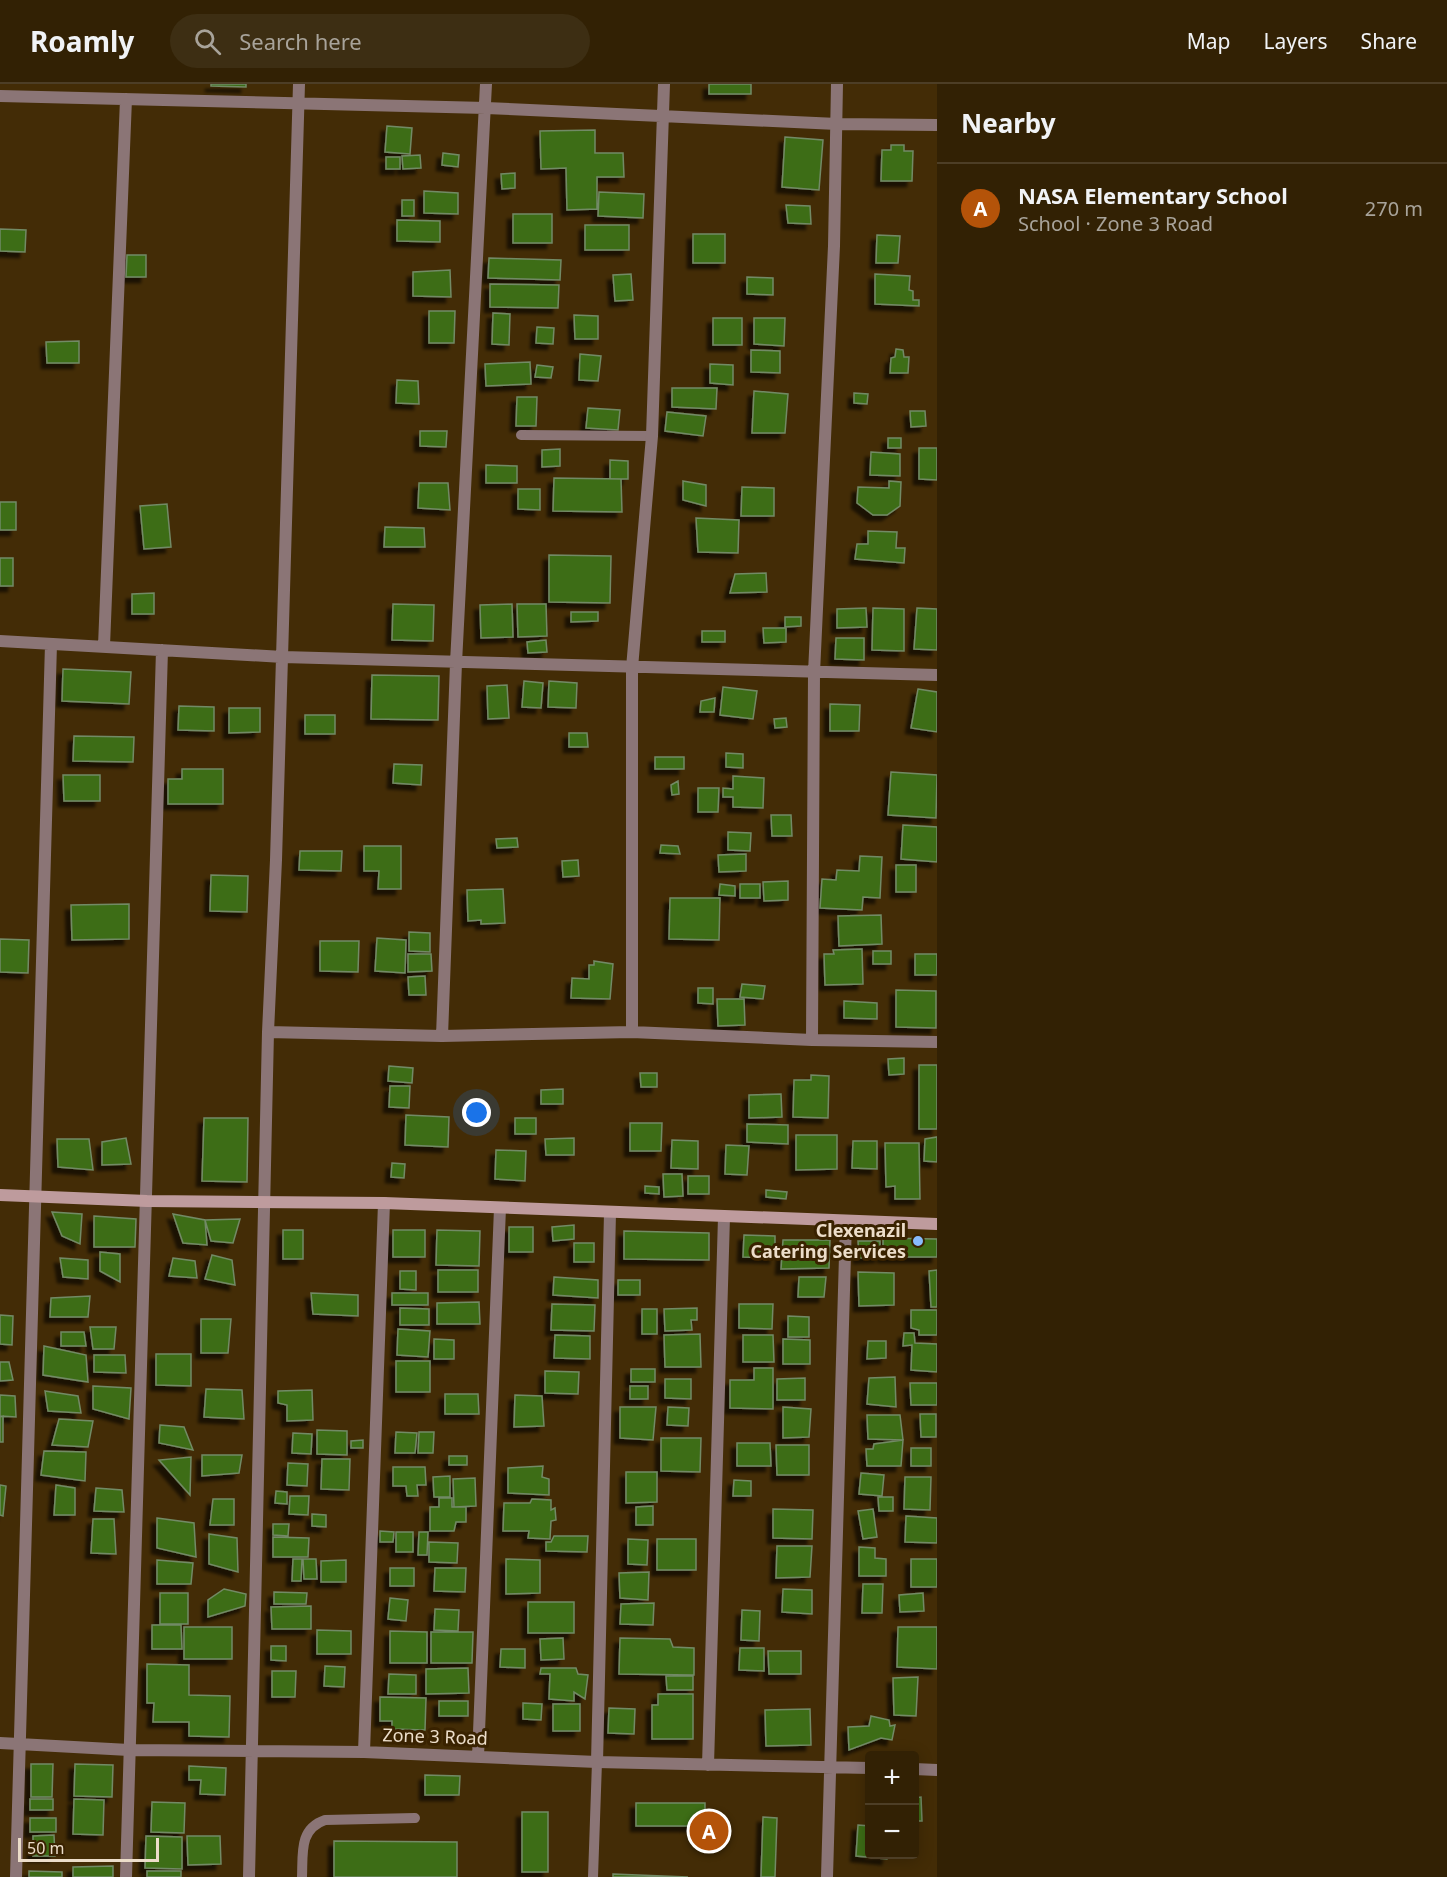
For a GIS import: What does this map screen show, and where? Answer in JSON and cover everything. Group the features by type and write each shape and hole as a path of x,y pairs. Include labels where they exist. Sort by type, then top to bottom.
{"street":[{"path":"249,1877 250,1750 268,1032 299,84"},
{"path":"442,1036 456,663 486,84"},
{"path":"633,1032 632,668 651,436 664,84"},
{"path":"813,1040 814,673 837,84"},
{"path":"0,96 486,108 837,124 937,125"},
{"path":"104,646 126,99"},
{"path":"0,641 282,657 937,675"},
{"path":"16,1877 51,644"},
{"path":"126,1877 162,650"},
{"path":"268,1032 442,1036 633,1032 813,1040 937,1042"},
{"path":"0,1195 147,1201 384,1203 937,1224"},
{"path":"364,1752 384,1203"},
{"path":"478,1757 500,1208"},
{"path":"597,1762 610,1213"},
{"path":"708,1765 724,1217"},
{"path":"827,1877 846,1221"},
{"name":"Zone 3 Road","path":"0,1743 129,1750 364,1752 597,1762 865,1768"},
{"path":"919,1770 937,1770"}],"lane":[{"path":"520,435 651,436"},
{"path":"594,1877 597,1762"},
{"path":"302,1877 303,1840 313,1824 325,1820 415,1818"}],"building":[{"path":"211,84 246,84 246,87 211,86"},
{"path":"709,84 751,84 751,94 709,94"},
{"path":"387,126 412,128 410,154 385,152"},
{"path":"595,130 595,153 623,153 624,177 597,177 597,209 567,210 566,168 541,169 540,131"},
{"path":"785,137 823,140 819,190 782,187"},
{"path":"891,145 904,145 904,151 913,151 912,181 881,181 882,150 891,150"},
{"path":"443,153 459,155 458,167 442,165"},
{"path":"420,155 421,168 403,169 402,156"},
{"path":"386,157 400,157 400,169 386,169"},
{"path":"515,173 515,188 502,189 501,174"},
{"path":"424,191 458,193 458,214 424,213"},
{"path":"599,192 644,194 643,218 598,216"},
{"path":"402,200 414,200 414,216 402,216"},
{"path":"786,205 810,206 811,224 788,223"},
{"path":"513,214 552,214 552,243 513,243"},
{"path":"397,220 440,221 440,242 397,241"},
{"path":"585,225 629,225 629,250 585,250"},
{"path":"0,229 26,230 25,252 0,251"},
{"path":"693,234 725,234 725,263 693,263"},
{"path":"877,235 900,236 898,263 876,263"},
{"path":"127,255 146,255 146,277 126,277"},
{"path":"489,258 561,260 560,280 488,278"},
{"path":"450,270 451,297 413,296 413,272"},
{"path":"631,274 633,300 615,301 613,275"},
{"path":"875,274 910,276 909,290 913,291 913,300 919,300 919,306 875,304"},
{"path":"747,277 773,278 773,295 747,294"},
{"path":"490,284 559,285 558,308 490,307"},
{"path":"429,311 455,311 454,343 429,343"},
{"path":"493,313 510,314 509,345 492,344"},
{"path":"574,315 598,316 598,339 575,339"},
{"path":"713,318 742,318 742,345 713,345"},
{"path":"754,318 785,318 784,346 754,344"},
{"path":"537,327 554,328 553,344 536,343"},
{"path":"79,341 79,363 47,363 46,342"},
{"path":"896,349 903,350 904,357 909,357 908,373 890,373 891,358 895,357"},
{"path":"751,350 780,351 780,373 751,372"},
{"path":"580,354 601,356 598,381 579,380"},
{"path":"530,362 531,384 486,386 485,364"},
{"path":"710,364 733,365 733,385 710,383"},
{"path":"537,365 553,367 551,378 535,377"},
{"path":"397,380 418,381 419,404 396,403"},
{"path":"672,388 717,388 716,409 672,407"},
{"path":"754,391 788,394 785,433 752,433"},
{"path":"854,393 868,394 867,404 854,403"},
{"path":"517,397 537,397 536,426 516,426"},
{"path":"588,408 620,410 618,430 586,428"},
{"path":"910,411 925,411 926,426 911,427"},
{"path":"667,412 706,416 703,436 665,431"},
{"path":"420,431 447,431 446,447 420,446"},
{"path":"888,438 901,438 901,448 888,448"},
{"path":"919,448 937,448 937,480 919,479"},
{"path":"560,449 560,466 542,467 542,450"},
{"path":"871,452 900,454 900,476 870,475"},
{"path":"610,460 628,461 628,479 610,479"},
{"path":"486,465 517,466 517,483 486,483"},
{"path":"554,478 621,479 622,512 553,511"},
{"path":"683,481 706,485 706,506 683,500"},
{"path":"889,481 901,482 900,506 887,515 873,515 857,503 858,487 889,488"},
{"path":"419,483 448,483 450,510 418,508"},
{"path":"742,487 774,488 774,516 741,516"},
{"path":"518,489 540,489 540,510 518,509"},
{"path":"0,502 16,502 16,530 0,530"},
{"path":"167,504 171,547 144,549 140,506"},
{"path":"696,518 739,520 738,553 698,552"},
{"path":"385,527 424,528 425,547 384,547"},
{"path":"868,531 897,532 896,548 905,548 904,563 855,559 857,544 868,544"},
{"path":"549,555 611,556 610,603 549,602"},
{"path":"0,558 13,558 13,586 0,586"},
{"path":"766,573 767,592 730,593 735,574"},
{"path":"154,593 154,614 132,614 132,594"},
{"path":"393,604 434,605 433,641 392,640"},
{"path":"512,604 513,637 481,638 480,605"},
{"path":"517,604 546,604 547,636 518,637"},
{"path":"866,608 867,627 837,628 837,609"},
{"path":"873,608 904,609 904,651 872,650"},
{"path":"917,608 937,609 937,650 914,649"},
{"path":"571,612 598,612 598,621 571,622"},
{"path":"785,617 801,617 801,626 785,627"},
{"path":"763,628 786,628 786,642 764,643"},
{"path":"702,631 725,631 725,642 702,642"},
{"path":"836,638 864,638 864,660 835,659"},
{"path":"546,640 547,652 528,653 527,642"},
{"path":"63,669 131,672 129,704 62,701"},
{"path":"372,675 439,676 438,720 371,719"},
{"path":"524,681 543,683 541,708 522,707"},
{"path":"549,681 577,683 576,708 548,707"},
{"path":"507,685 509,718 488,719 487,686"},
{"path":"723,687 757,691 753,719 720,715"},
{"path":"918,689 937,692 937,732 911,728"},
{"path":"715,698 714,712 700,712 701,701"},
{"path":"830,704 860,705 859,731 830,731"},
{"path":"179,706 214,707 214,731 178,730"},
{"path":"229,708 260,708 260,732 229,733"},
{"path":"305,715 335,715 335,734 305,734"},
{"path":"786,718 787,727 775,728 774,719"},
{"path":"569,733 587,733 588,747 569,747"},
{"path":"74,736 134,737 133,762 73,761"},
{"path":"726,753 743,754 743,768 726,767"},
{"path":"655,757 684,757 684,769 655,769"},
{"path":"394,764 422,765 421,785 393,783"},
{"path":"182,769 223,769 223,804 168,804 168,779 182,779"},
{"path":"891,772 937,775 936,818 888,815"},
{"path":"63,775 100,775 100,801 64,801"},
{"path":"733,776 764,778 763,808 733,807 733,797 723,797 723,788 733,789"},
{"path":"678,781 679,794 672,795 671,785"},
{"path":"698,788 719,788 718,812 698,812"},
{"path":"771,815 791,815 792,836 772,836"},
{"path":"903,825 937,827 937,862 901,859"},
{"path":"728,832 751,833 750,851 728,850"},
{"path":"517,838 518,847 497,848 496,839"},
{"path":"661,845 678,846 680,854 660,853"},
{"path":"364,846 401,846 401,889 378,889 379,871 364,871"},
{"path":"300,851 342,851 341,871 299,870"},
{"path":"746,854 746,871 719,872 718,855"},
{"path":"860,856 882,857 880,898 863,897 862,910 820,908 822,879 836,880 837,870 859,871"},
{"path":"578,860 579,876 563,877 562,861"},
{"path":"896,865 916,865 916,892 896,892"},
{"path":"211,875 248,876 247,912 210,911"},
{"path":"788,881 788,900 764,901 763,882"},
{"path":"720,884 735,886 735,896 719,895"},
{"path":"740,884 760,884 760,898 740,898"},
{"path":"503,889 505,923 481,924 481,920 468,921 467,890"},
{"path":"670,898 720,898 719,940 669,939"},
{"path":"129,904 129,939 72,940 71,905"},
{"path":"881,915 882,944 839,946 838,916"},
{"path":"409,932 430,933 430,952 409,951"},
{"path":"377,938 406,940 405,973 375,971"},
{"path":"0,939 29,940 28,973 0,972"},
{"path":"320,941 359,941 358,972 320,971"},
{"path":"862,949 863,984 825,985 824,954 834,954 833,950"},
{"path":"873,951 891,951 891,964 873,964"},
{"path":"408,954 431,954 432,971 408,972"},
{"path":"915,954 937,954 937,975 915,975"},
{"path":"594,961 613,964 610,999 571,998 572,978 589,979 589,965 594,965"},
{"path":"425,976 426,995 409,995 408,977"},
{"path":"742,984 765,986 763,999 740,997"},
{"path":"698,988 713,988 713,1004 698,1003"},
{"path":"896,990 936,991 936,1028 896,1027"},
{"path":"717,999 744,999 745,1025 718,1026"},
{"path":"844,1001 877,1003 877,1019 844,1018"},
{"path":"904,1058 904,1074 889,1075 888,1059"},
{"path":"919,1065 937,1065 937,1129 919,1129"},
{"path":"389,1066 413,1068 412,1083 388,1081"},
{"path":"640,1073 657,1073 657,1087 641,1087"},
{"path":"811,1075 829,1076 828,1118 793,1117 794,1080 811,1080"},
{"path":"390,1086 410,1086 409,1108 389,1107"},
{"path":"563,1089 563,1104 541,1104 541,1090"},
{"path":"781,1094 782,1117 749,1118 749,1095"},
{"path":"406,1115 449,1117 448,1147 405,1145"},
{"path":"204,1118 248,1118 247,1182 202,1181"},
{"path":"515,1118 536,1118 536,1134 515,1134"},
{"path":"630,1123 662,1123 661,1151 630,1151"},
{"path":"747,1124 788,1125 788,1144 747,1142"},
{"path":"796,1135 837,1135 837,1169 796,1170"},
{"path":"937,1137 937,1162 924,1161 925,1139"},
{"path":"126,1138 131,1164 102,1165 102,1142"},
{"path":"574,1138 574,1155 546,1155 545,1139"},
{"path":"57,1139 89,1139 93,1170 58,1167"},
{"path":"672,1140 698,1141 698,1169 671,1168"},
{"path":"853,1141 877,1141 877,1169 852,1168"},
{"path":"885,1143 919,1143 920,1199 895,1199 895,1186 886,1187"},
{"path":"726,1145 749,1146 747,1175 725,1174"},
{"path":"496,1150 526,1151 525,1181 495,1179"},
{"path":"392,1163 405,1164 404,1178 391,1177"},
{"path":"663,1174 682,1174 683,1196 664,1197"},
{"path":"688,1176 709,1176 709,1194 688,1194"},
{"path":"645,1186 659,1187 659,1194 645,1193"},
{"path":"766,1190 787,1192 786,1199 766,1197"},
{"path":"52,1212 82,1214 80,1244 62,1236"},
{"path":"173,1214 205,1220 207,1245 183,1243"},
{"path":"94,1216 136,1219 135,1247 94,1247"},
{"path":"240,1219 233,1243 211,1241 205,1220"},
{"path":"574,1225 574,1239 553,1241 552,1227"},
{"path":"509,1227 533,1227 533,1252 509,1252"},
{"path":"283,1230 303,1230 303,1259 283,1259"},
{"path":"393,1230 425,1230 425,1257 393,1257"},
{"path":"437,1230 480,1231 479,1266 436,1265"},
{"path":"624,1231 709,1233 709,1260 624,1259"},
{"path":"744,1235 775,1236 775,1258 743,1257"},
{"path":"883,1238 937,1239 937,1257 883,1257"},
{"path":"783,1240 830,1240 829,1268 781,1269"},
{"path":"858,1241 880,1241 880,1257 859,1258"},
{"path":"574,1243 594,1243 594,1262 574,1262"},
{"path":"100,1252 120,1254 120,1282 100,1271"},
{"path":"212,1255 232,1260 235,1285 205,1279"},
{"path":"60,1258 88,1260 88,1279 63,1277"},
{"path":"173,1258 195,1261 197,1278 169,1276"},
{"path":"438,1270 478,1270 478,1292 438,1292"},
{"path":"937,1270 937,1307 931,1307 929,1271"},
{"path":"400,1271 416,1271 416,1290 400,1289"},
{"path":"858,1272 894,1273 894,1305 859,1306"},
{"path":"554,1277 598,1280 598,1298 553,1295"},
{"path":"799,1277 826,1277 824,1297 798,1297"},
{"path":"618,1280 640,1280 640,1295 618,1295"},
{"path":"311,1293 358,1295 358,1316 313,1314"},
{"path":"392,1293 428,1293 428,1305 392,1305"},
{"path":"90,1296 88,1317 50,1317 51,1298"},
{"path":"479,1302 480,1324 437,1324 437,1303"},
{"path":"552,1304 595,1305 594,1331 551,1330"},
{"path":"739,1304 773,1304 772,1329 739,1328"},
{"path":"400,1308 429,1309 429,1325 400,1325"},
{"path":"697,1308 697,1320 691,1320 692,1330 665,1331 664,1309"},
{"path":"642,1309 657,1309 657,1334 642,1334"},
{"path":"911,1310 937,1310 937,1335 919,1335 919,1330 911,1328"},
{"path":"0,1315 13,1316 12,1345 0,1344"},
{"path":"788,1316 809,1317 809,1337 788,1337"},
{"path":"201,1319 231,1319 228,1353 201,1353"},
{"path":"90,1327 116,1327 114,1349 93,1349"},
{"path":"398,1329 430,1331 428,1357 397,1355"},
{"path":"61,1332 84,1332 86,1346 61,1346"},
{"path":"904,1333 914,1333 915,1343 937,1344 937,1372 911,1370 912,1345 903,1346"},
{"path":"700,1334 701,1367 665,1367 664,1335"},
{"path":"555,1335 590,1336 590,1359 554,1358"},
{"path":"743,1335 773,1335 774,1362 743,1362"},
{"path":"434,1339 454,1340 454,1359 434,1359"},
{"path":"783,1339 810,1340 810,1364 783,1364"},
{"path":"868,1341 886,1341 886,1358 867,1359"},
{"path":"44,1346 86,1355 88,1382 43,1375"},
{"path":"156,1354 191,1354 191,1386 156,1385"},
{"path":"94,1355 125,1355 126,1373 94,1372"},
{"path":"396,1361 430,1361 430,1392 396,1392"},
{"path":"0,1362 9,1362 13,1380 0,1381"},
{"path":"754,1368 773,1368 773,1409 730,1408 730,1380 754,1380"},
{"path":"631,1369 655,1369 655,1382 631,1382"},
{"path":"545,1371 579,1372 578,1394 545,1393"},
{"path":"895,1377 896,1407 867,1404 869,1378"},
{"path":"805,1378 805,1400 777,1400 777,1379"},
{"path":"665,1379 691,1379 691,1399 665,1398"},
{"path":"910,1383 937,1383 937,1405 911,1405"},
{"path":"93,1386 131,1388 129,1419 93,1409"},
{"path":"630,1386 648,1386 648,1399 630,1399"},
{"path":"206,1389 242,1390 244,1419 204,1417"},
{"path":"312,1390 313,1420 287,1421 287,1405 278,1403 278,1391"},
{"path":"45,1391 78,1396 81,1413 48,1411"},
{"path":"445,1394 478,1394 479,1414 445,1414"},
{"path":"0,1395 15,1396 16,1417 0,1416"},
{"path":"515,1395 542,1396 544,1426 514,1427"},
{"path":"620,1407 656,1407 653,1440 620,1438"},
{"path":"668,1407 689,1408 688,1426 667,1425"},
{"path":"783,1407 811,1409 809,1437 783,1438"},
{"path":"920,1414 936,1414 936,1437 921,1437"},
{"path":"867,1415 900,1415 903,1440 868,1439"},
{"path":"3,1416 3,1442 0,1442 0,1417"},
{"path":"59,1419 93,1421 88,1447 52,1445"},
{"path":"160,1425 184,1427 193,1450 159,1443"},
{"path":"317,1430 347,1431 347,1455 317,1454"},
{"path":"396,1432 417,1433 415,1453 395,1453"},
{"path":"419,1432 434,1432 433,1453 418,1453"},
{"path":"293,1433 312,1434 311,1454 292,1453"},
{"path":"661,1438 701,1438 700,1472 661,1471"},
{"path":"363,1440 363,1448 351,1448 351,1441"},
{"path":"903,1440 901,1466 867,1466 866,1449 873,1449 874,1444"},
{"path":"737,1443 770,1443 771,1466 737,1466"},
{"path":"776,1445 809,1445 809,1475 777,1475"},
{"path":"911,1448 931,1448 931,1466 911,1466"},
{"path":"44,1451 86,1452 85,1481 41,1475"},
{"path":"202,1455 242,1455 239,1473 202,1476"},
{"path":"449,1456 467,1456 467,1465 449,1465"},
{"path":"191,1457 190,1495 159,1460"},
{"path":"322,1459 350,1459 349,1490 321,1489"},
{"path":"288,1463 308,1464 307,1486 287,1485"},
{"path":"543,1466 542,1477 549,1479 549,1495 508,1493 508,1468"},
{"path":"393,1467 425,1467 426,1485 417,1485 418,1496 407,1496 406,1486 393,1486"},
{"path":"626,1472 657,1472 657,1502 626,1503"},
{"path":"861,1473 884,1475 882,1496 859,1494"},
{"path":"450,1476 450,1497 434,1497 433,1477"},
{"path":"905,1477 931,1477 930,1510 904,1509"},
{"path":"475,1478 476,1506 454,1507 453,1479"},
{"path":"734,1480 751,1481 751,1496 733,1496"},
{"path":"0,1485 6,1486 3,1516 0,1515"},
{"path":"56,1485 75,1488 75,1515 54,1515"},
{"path":"96,1488 122,1490 124,1512 94,1511"},
{"path":"276,1491 287,1492 287,1504 275,1503"},
{"path":"290,1496 309,1496 308,1515 289,1514"},
{"path":"878,1497 893,1497 893,1511 879,1511"},
{"path":"439,1498 452,1498 452,1507 466,1507 466,1522 456,1522 454,1531 430,1531 430,1507 439,1507"},
{"path":"213,1499 234,1499 234,1525 210,1525"},
{"path":"532,1499 551,1500 551,1510 555,1508 556,1520 551,1521 550,1539 528,1538 529,1531 503,1531 504,1503 530,1503"},
{"path":"653,1506 653,1525 636,1525 636,1507"},
{"path":"773,1509 813,1510 812,1539 773,1538"},
{"path":"873,1509 877,1537 863,1539 858,1511"},
{"path":"312,1514 326,1515 326,1527 312,1526"},
{"path":"906,1516 937,1518 937,1543 905,1542"},
{"path":"157,1518 194,1523 196,1557 157,1548"},
{"path":"93,1519 114,1519 116,1554 91,1553"},
{"path":"273,1524 289,1524 288,1536 273,1535"},
{"path":"380,1531 394,1532 393,1542 380,1542"},
{"path":"396,1532 413,1532 413,1552 396,1552"},
{"path":"419,1532 428,1532 427,1555 418,1555"},
{"path":"209,1534 237,1538 238,1572 209,1564"},
{"path":"554,1536 588,1536 587,1552 546,1551 546,1542 551,1542"},
{"path":"273,1537 309,1538 308,1557 273,1557"},
{"path":"628,1539 648,1540 647,1565 628,1564"},
{"path":"657,1539 696,1539 696,1570 657,1570"},
{"path":"429,1542 458,1543 457,1563 429,1562"},
{"path":"777,1546 812,1546 810,1577 776,1578"},
{"path":"859,1547 875,1548 875,1558 886,1559 886,1576 859,1576"},
{"path":"293,1559 302,1559 301,1581 292,1581"},
{"path":"303,1559 316,1559 317,1579 304,1579"},
{"path":"506,1559 540,1560 540,1593 506,1594"},
{"path":"911,1559 937,1559 937,1587 911,1587"},
{"path":"157,1560 193,1563 191,1584 157,1584"},
{"path":"346,1560 346,1582 321,1582 321,1561"},
{"path":"390,1568 414,1568 414,1586 390,1586"},
{"path":"435,1568 466,1568 465,1592 434,1591"},
{"path":"649,1572 648,1600 620,1598 619,1573"},
{"path":"863,1584 883,1584 882,1613 862,1613"},
{"path":"224,1589 246,1594 245,1606 208,1617 208,1600"},
{"path":"783,1589 812,1590 812,1614 782,1612"},
{"path":"274,1592 307,1593 306,1604 274,1604"},
{"path":"160,1593 188,1593 188,1624 160,1624"},
{"path":"923,1593 924,1611 900,1612 899,1595"},
{"path":"390,1598 408,1600 406,1621 388,1619"},
{"path":"528,1602 574,1602 574,1633 528,1633"},
{"path":"654,1603 653,1625 620,1624 621,1604"},
{"path":"311,1606 311,1629 272,1629 271,1607"},
{"path":"435,1609 459,1610 458,1631 434,1630"},
{"path":"742,1610 760,1611 759,1641 741,1640"},
{"path":"152,1625 181,1625 182,1649 152,1649"},
{"path":"184,1627 232,1627 232,1659 184,1659"},
{"path":"898,1627 937,1627 937,1669 897,1667"},
{"path":"317,1630 351,1631 351,1654 317,1654"},
{"path":"390,1631 427,1632 427,1663 390,1663"},
{"path":"431,1632 473,1632 472,1663 431,1663"},
{"path":"563,1638 564,1659 541,1660 540,1639"},
{"path":"620,1638 670,1639 673,1647 694,1648 694,1675 619,1674"},
{"path":"271,1646 286,1646 286,1661 271,1660"},
{"path":"740,1648 764,1648 764,1671 739,1670"},
{"path":"501,1649 525,1649 525,1668 500,1667"},
{"path":"768,1651 801,1651 801,1674 769,1674"},
{"path":"147,1664 189,1665 189,1695 230,1696 229,1737 189,1736 189,1722 153,1722 154,1703 147,1703"},
{"path":"325,1666 345,1667 344,1687 324,1686"},
{"path":"468,1668 469,1693 426,1694 426,1669"},
{"path":"541,1668 576,1668 578,1674 588,1675 585,1699 574,1692 574,1701 549,1699 550,1674 540,1674"},
{"path":"272,1671 296,1671 295,1697 272,1697"},
{"path":"389,1674 416,1675 416,1694 388,1694"},
{"path":"666,1676 693,1676 693,1690 667,1690"},
{"path":"918,1677 916,1716 894,1715 893,1678"},
{"path":"658,1694 693,1694 693,1739 652,1739 652,1705 658,1705"},
{"path":"380,1697 426,1698 425,1730 392,1729 392,1721 380,1721"},
{"path":"439,1701 468,1701 468,1716 439,1716"},
{"path":"523,1703 542,1704 541,1720 523,1719"},
{"path":"553,1704 580,1704 580,1731 553,1731"},
{"path":"609,1708 635,1709 634,1734 608,1733"},
{"path":"810,1709 811,1745 766,1746 765,1710"},
{"path":"871,1716 889,1720 890,1726 895,1725 892,1740 881,1738 849,1750 848,1727 869,1726"},
{"path":"31,1764 53,1764 52,1797 31,1797"},
{"path":"75,1764 113,1765 112,1797 74,1796"},
{"path":"189,1766 226,1768 225,1795 200,1794 201,1780 189,1780"},
{"path":"425,1775 460,1776 459,1795 425,1795"},
{"path":"919,1797 921,1797 922,1821 919,1821"},
{"path":"30,1799 53,1799 53,1810 30,1810"},
{"path":"74,1799 104,1800 103,1835 73,1834"},
{"path":"152,1802 185,1803 184,1833 151,1832"},
{"path":"636,1803 705,1803 705,1826 636,1826"},
{"path":"522,1812 548,1812 548,1872 522,1872"},
{"path":"763,1817 777,1818 775,1877 761,1877"},
{"path":"30,1818 56,1818 56,1832 30,1832"},
{"path":"858,1825 865,1826 865,1857 856,1856"},
{"path":"54,1835 55,1856 33,1856 33,1836"},
{"path":"146,1836 182,1837 182,1869 145,1868"},
{"path":"187,1836 220,1836 221,1864 188,1865"},
{"path":"334,1841 457,1842 457,1877 334,1877"},
{"path":"113,1866 113,1877 73,1877 73,1867"},
{"path":"29,1871 62,1872 62,1877 29,1877"},
{"path":"147,1871 181,1871 181,1877 147,1877"},
{"path":"613,1874 688,1877 613,1877"}],"place":[{"name":"Clexenazil Catering Services","path":"918,1241"},
{"name":"NASA Elementary School","path":"709,1831"}]}
